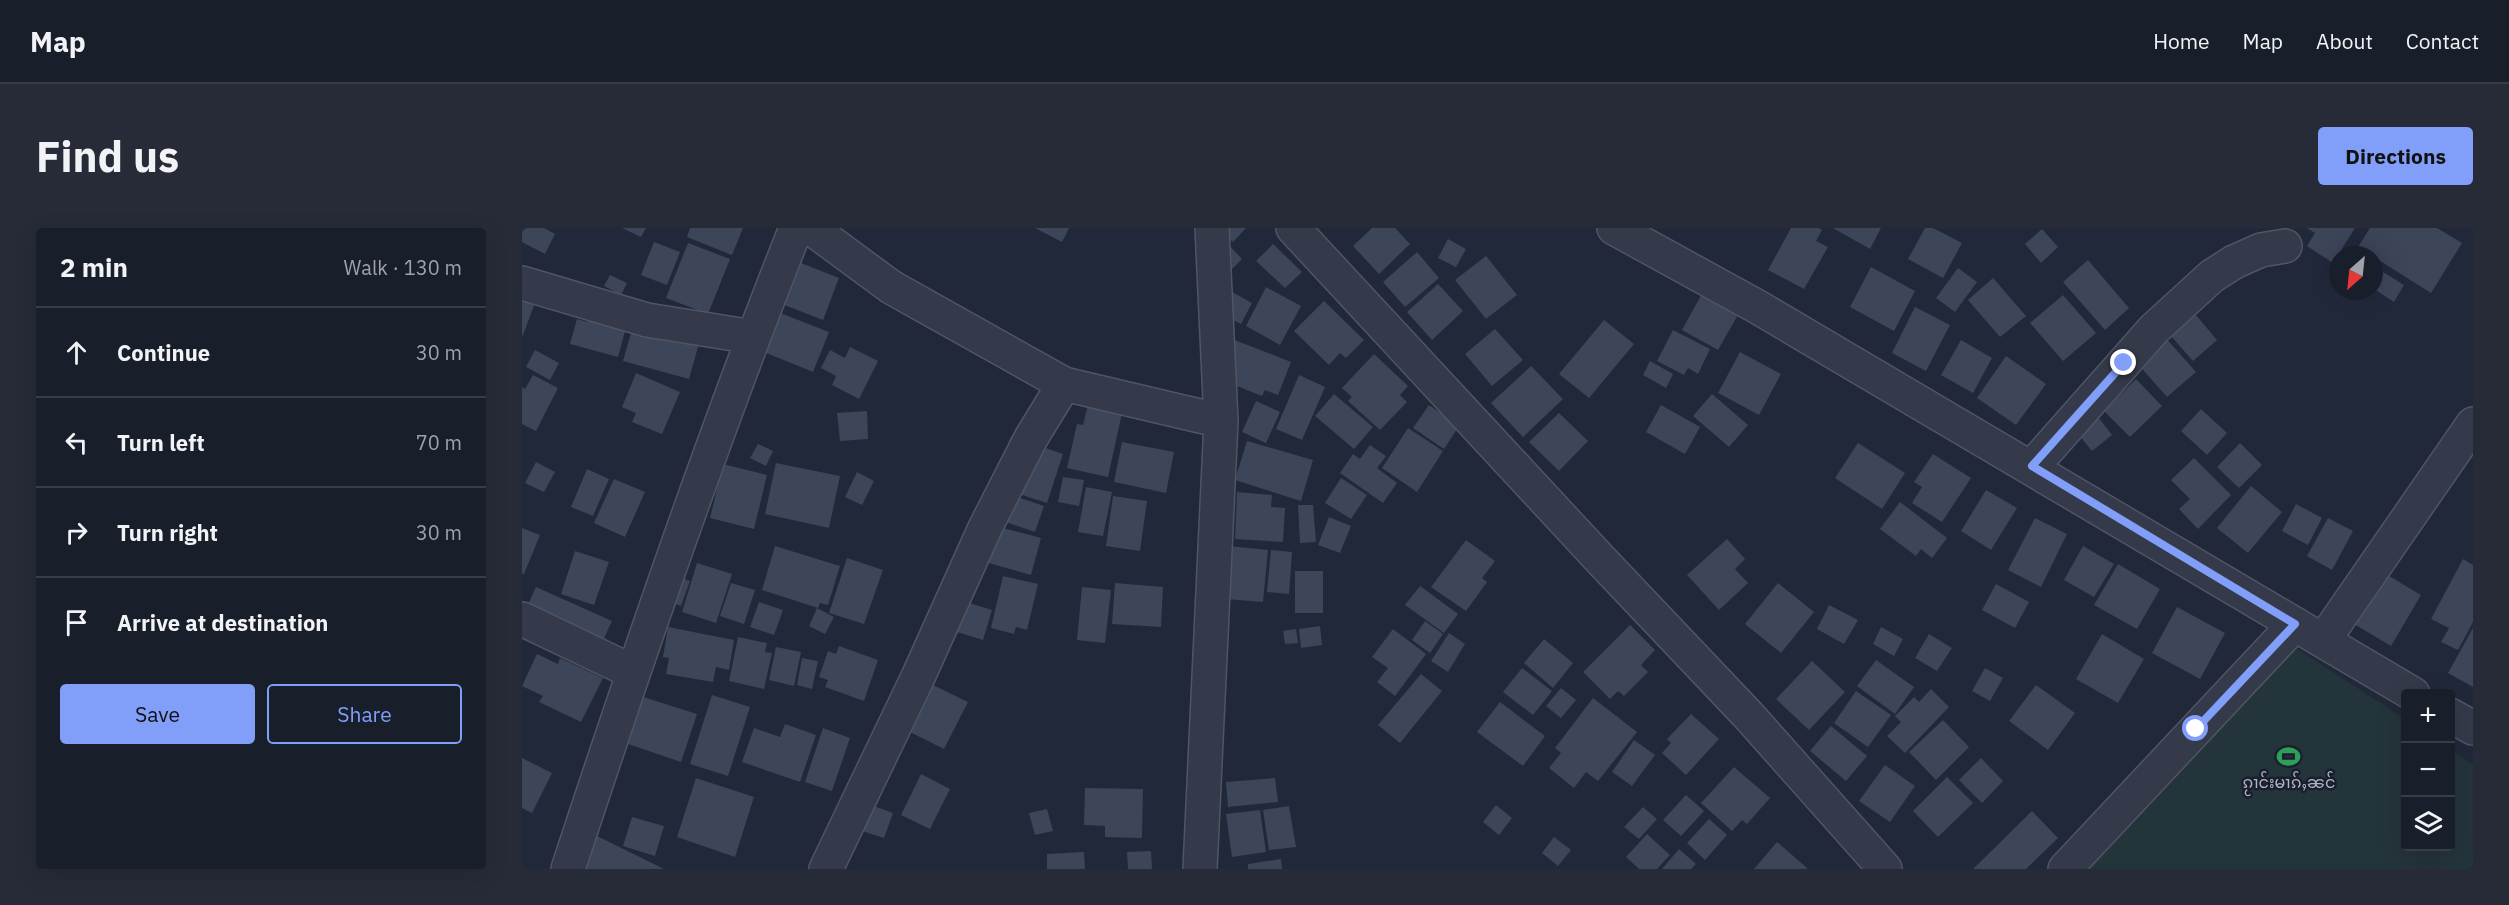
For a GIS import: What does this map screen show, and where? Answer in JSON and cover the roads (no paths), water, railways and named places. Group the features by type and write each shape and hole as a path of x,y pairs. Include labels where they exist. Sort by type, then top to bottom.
{"street":[{"path":"568,869 633,672 753,337 796,228"},
{"path":"811,228 891,287 1064,384 1221,421"},
{"path":"1200,869 1221,421 1212,228"},
{"path":"1293,228 1599,560 1749,716 1885,869"},
{"path":"1614,228 1756,306 2032,466 2406,689"},
{"path":"2032,466 2154,329 2212,276 2234,262 2261,250 2285,246"},
{"path":"522,283 647,321 753,337"},
{"path":"826,869 918,677 985,528 1031,438 1064,384"},
{"path":"2323,641 2473,425"},
{"path":"522,619 633,672"},
{"path":"2065,869 2295,624"},
{"path":"2455,717 2473,728"}],"place":[{"name":"ၵႂၢင်းမၢၵ်ႇၼင်","path":"2289,757"}]}
